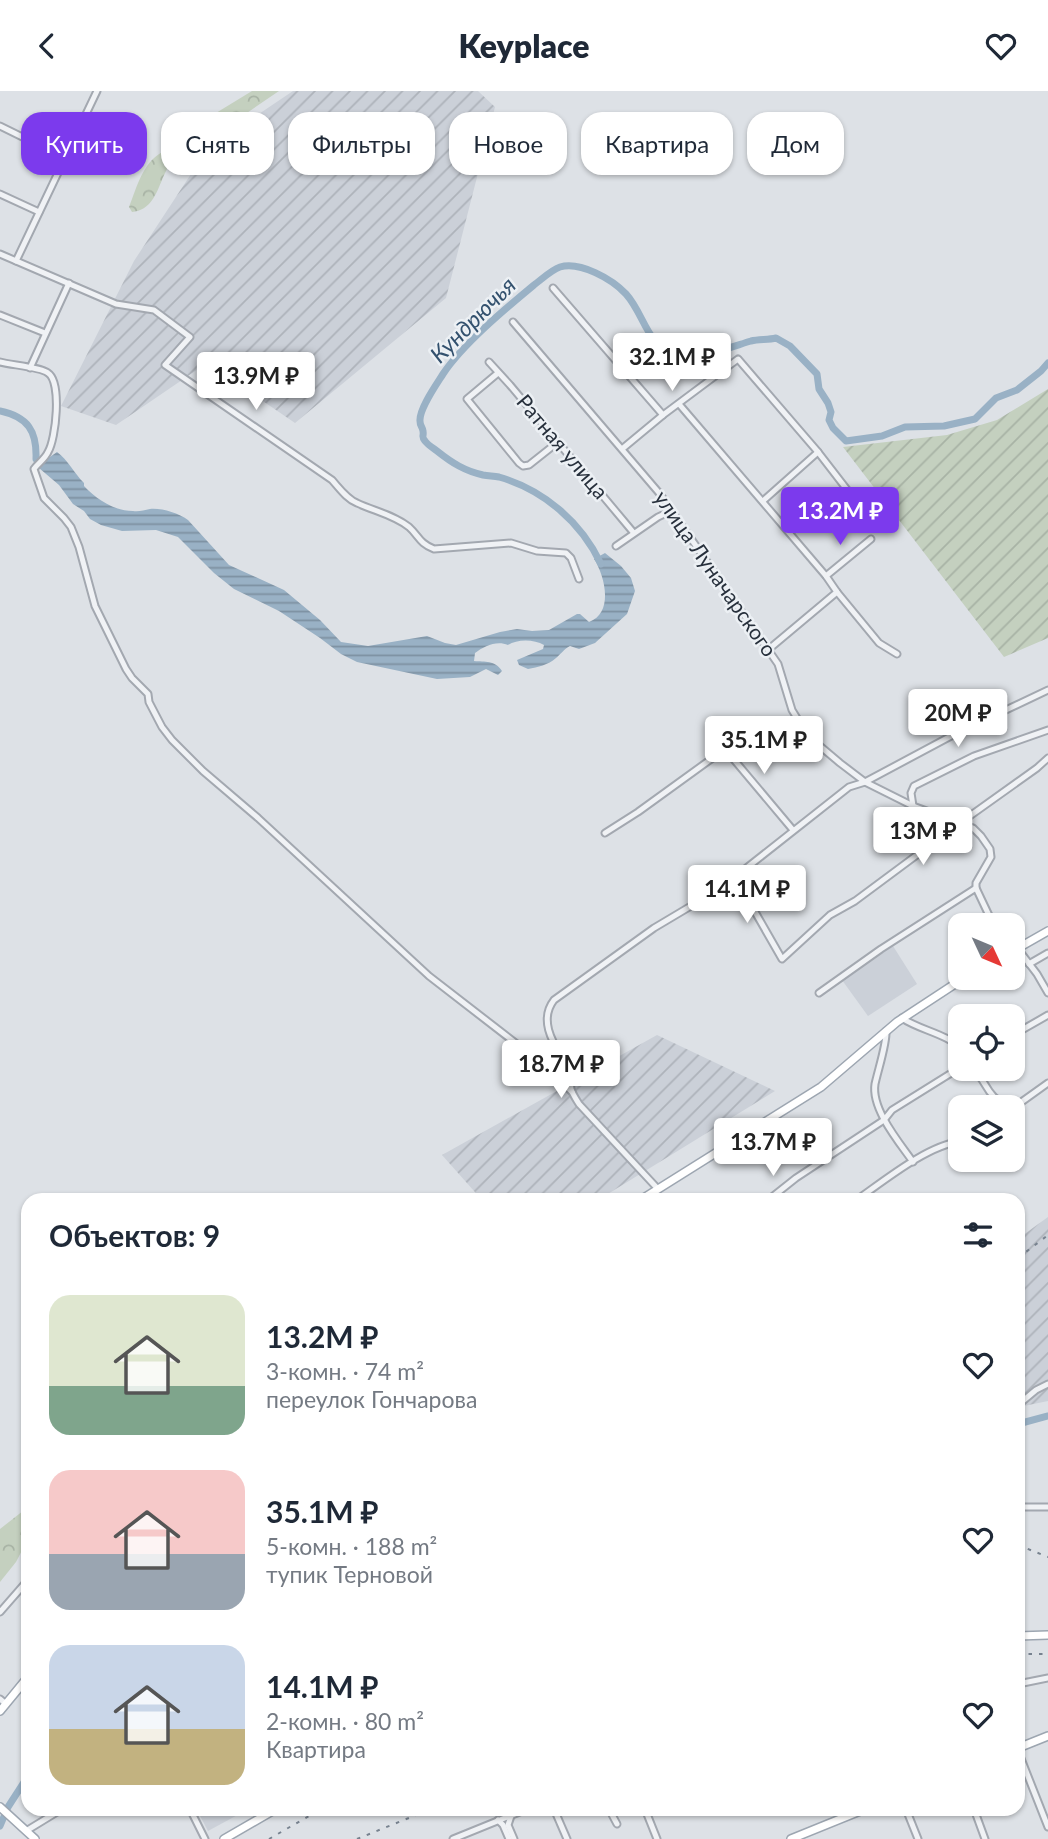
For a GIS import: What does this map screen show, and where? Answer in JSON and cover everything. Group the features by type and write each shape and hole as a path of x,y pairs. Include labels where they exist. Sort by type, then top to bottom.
{"main road":[{"path":"1026,944 1048,932"},
{"path":"652,1193 821,1087 902,1018 948,988"},
{"path":"1025,1636 1048,1635"},
{"path":"0,1711 3,1701 21,1684"},
{"path":"1025,1747 1048,1736"},
{"path":"1,1808 35,1839"},
{"path":"224,1839 264,1816"},
{"path":"791,1839 848,1816"}],"street":[{"path":"87,112 97,91"},
{"path":"0,126 21,136"},
{"path":"16,261 57,175"},
{"path":"0,194 39,212"},
{"path":"0,254 116,304 155,310 190,337 165,365 332,481 356,503 377,510 407,526 425,545 434,549 511,543 537,551 566,553 571,558 579,579"},
{"path":"30,368 69,283"},
{"path":"553,288 663,415"},
{"path":"0,314 45,333"},
{"name":"улица Луначарского","path":"513,322 660,494 769,649 778,664 788,701 802,729 865,782 913,806 969,826 977,832 991,853 990,861 975,888"},
{"path":"622,449 738,359 818,452 862,509"},
{"path":"0,362 40,369 53,378 57,414 50,449 34,469 41,494 71,527 95,605 104,625 126,669 148,694 149,702 162,727 172,740 401,952 544,1065 572,1091"},
{"name":"Ратная улица","path":"489,362 633,532"},
{"path":"498,373 467,399 519,463 523,466 529,465 558,442"},
{"path":"679,404 826,576 879,643 897,654"},
{"path":"763,501 818,452"},
{"path":"615,546 671,510"},
{"path":"826,576 871,539"},
{"path":"769,649 837,592"},
{"path":"658,1189 579,1104 572,1091 568,1068 551,1038 548,1022 550,1006 564,991 654,928 734,877 849,787 865,782 1048,690"},
{"path":"913,806 911,793 914,786 974,756 1048,730"},
{"path":"716,736 793,830"},
{"path":"605,833 725,750"},
{"path":"734,877 782,959 822,921 855,901 1048,758"},
{"path":"819,993 975,888 988,913"},
{"path":"1029,964 1048,953"},
{"path":"1026,961 1048,993"},
{"path":"1025,1028 1048,1015"},
{"path":"902,1018 948,1039"},
{"path":"886,1031 874,1088 884,1119 912,1162"},
{"path":"777,1193 884,1119 892,1110 948,1075"},
{"path":"1025,1100 1048,1083"},
{"path":"867,1193 912,1162 948,1145"},
{"path":"1025,1399 1048,1384"},
{"path":"1025,1507 1048,1507"},
{"path":"0,1612 21,1588"},
{"path":"1025,1683 1048,1678"},
{"path":"1025,1766 1045,1811 1048,1827"},
{"path":"26,1831 51,1816"},
{"path":"194,1816 205,1839"},
{"path":"453,1839 508,1816"},
{"path":"511,1816 508,1825 512,1839"},
{"path":"557,1816 567,1839"},
{"path":"613,1816 617,1824"},
{"path":"648,1816 657,1839"},
{"path":"908,1816 918,1839"},
{"path":"977,1816 985,1839"},
{"path":"498,1820 512,1839"}],"shaded area":[{"path":"293,91 478,91 495,107 494,112 449,112 449,175 478,175 446,298 295,423 207,363 116,425 61,406 134,261 190,175 274,175 274,112 262,112"},
{"path":"893,946 917,984 868,1016 842,980"},
{"path":"657,1035 775,1091 609,1193 476,1193 442,1155"},
{"path":"1048,1217 1048,1401 1025,1406 1025,1234"},
{"path":"200,1816 236,1816 208,1831"}],"green space":[{"path":"252,91 279,91 248,112 218,112"},
{"path":"161,153 161,175 164,175 152,201 144,208 132,212 129,207 141,177 147,175 147,168"},
{"path":"1048,389 1048,638 1004,657 843,447 947,435 997,420"},
{"path":"21,1512 21,1552 0,1582 0,1529"}],"water":[{"path":"57,452 84,486 106,503 126,510 165,510 188,520 229,565 284,590 341,642 368,646 427,636 456,645 517,629 549,630 577,614 589,622 602,611 604,603 604,584 594,559 605,553 631,578 635,591 627,614 595,643 579,649 570,646 546,664 528,669 519,665 517,660 543,649 544,645 526,641 508,645 499,643 475,653 474,661 496,665 502,671 498,675 486,669 470,677 437,679 357,662 279,611 234,589 178,537 156,530 122,531 90,519 73,504 59,485 39,468"}],"waterway":[{"name":"Кундрючья","path":"601,564 572,521 546,499 515,483 476,473 453,463 425,441 420,423 428,397 451,363 485,327 557,268 568,266 586,269 613,283 632,302 659,346 679,357 703,355 751,341 776,338 790,346 817,374 819,389 831,412 829,420 846,441 882,436 905,427 944,426 975,419 996,398 1017,390 1048,363"},
{"name":"Кундрючья","path":"0,411 18,417 29,427 35,441 36,459"},
{"path":"1025,1422 1048,1416"},
{"path":"0,1826 21,1787"}],"railway":[{"path":"1025,1253 1048,1235"},
{"path":"1025,1548 1048,1557"},
{"path":"1025,1654 1048,1654"},
{"path":"269,1839 309,1816"},
{"path":"357,1839 414,1816"}]}
